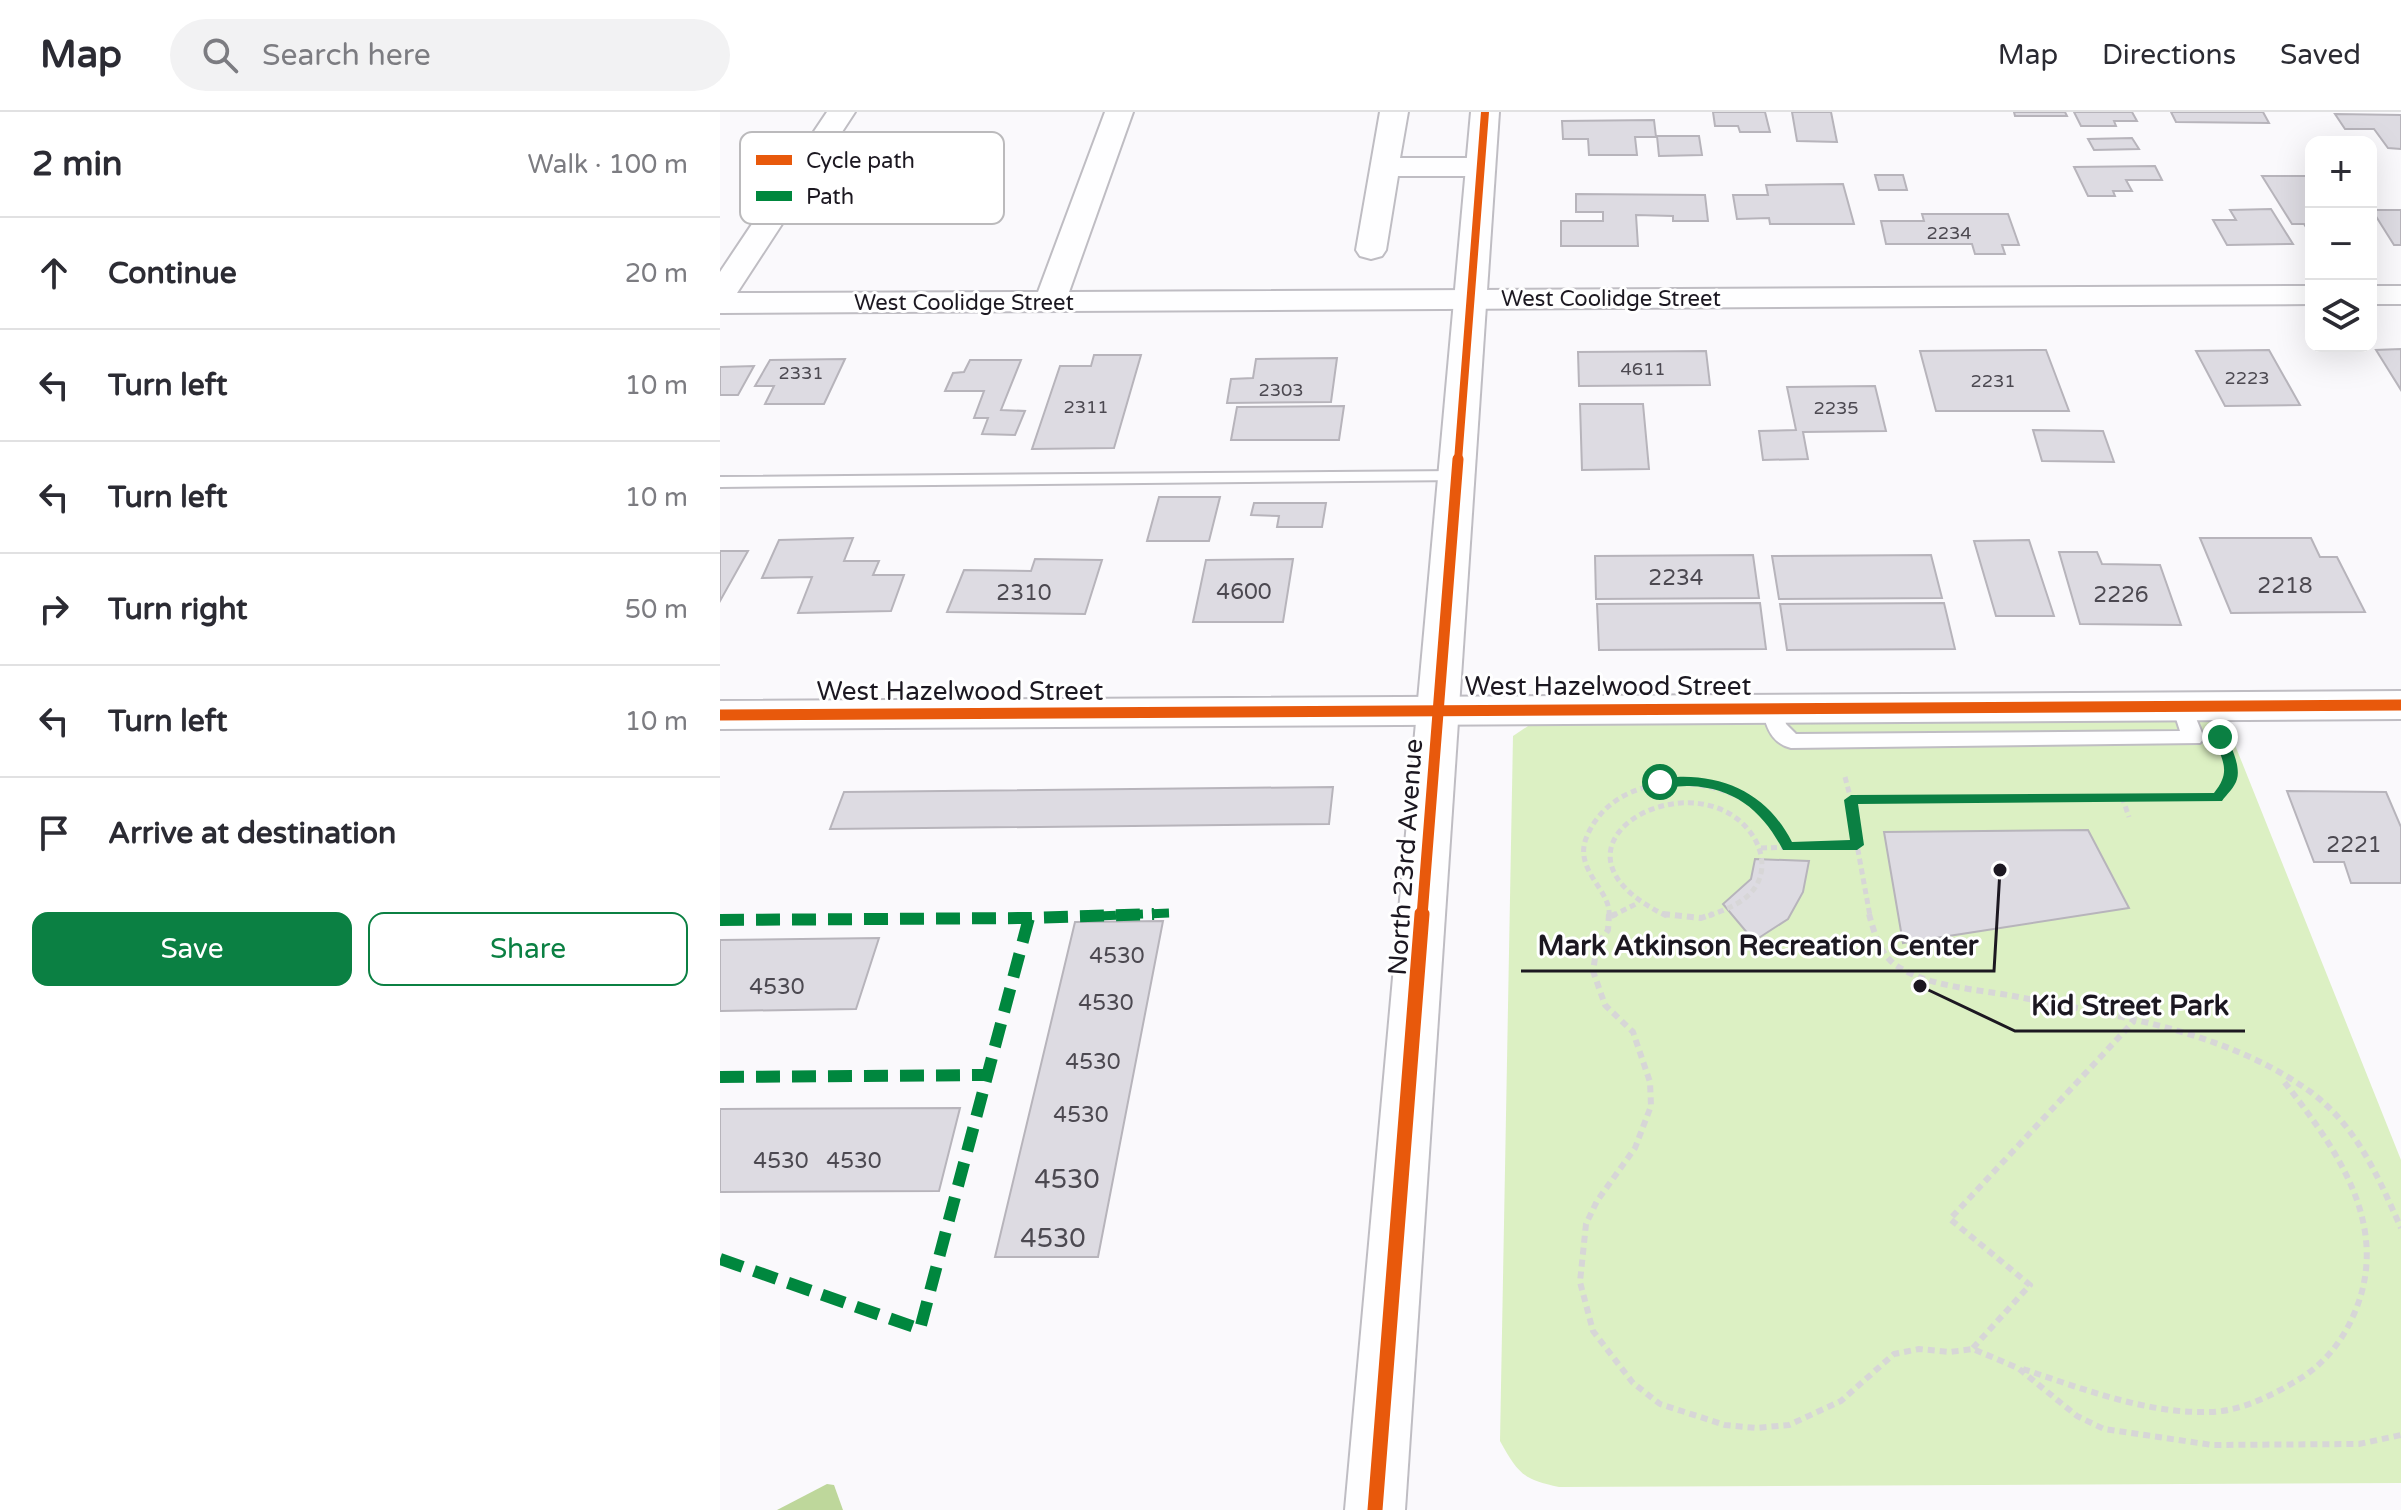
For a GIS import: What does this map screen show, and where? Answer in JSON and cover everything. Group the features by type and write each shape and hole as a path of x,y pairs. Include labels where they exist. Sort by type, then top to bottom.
{"street":[{"path":"828,132 841,112"},
{"path":"1050,301 1119,112"},
{"path":"1371,250 1394,112"},
{"name":"North 23rd Avenue","path":"1375,1510 1485,112"},
{"path":"1385,167 1481,167"},
{"path":"720,295 767,224"},
{"name":"West Coolidge Street","path":"720,303 2305,295"},
{"path":"2377,295 2401,295"},
{"name":"West Hazelwood Street","path":"720,715 1439,709 1782,725 2188,722 2401,705"}],"lane":[{"path":"720,482 1457,476"}],"path":[{"path":"1851,800 2218,797 2230,781 2232,771 2225,746"},
{"path":"1842,764 1877,936 1882,952 1895,965 1972,988 2134,1020 2201,1037 2260,1062 2322,1103 2348,1127 2369,1158 2401,1228"},
{"path":"1788,847 1776,822 1754,802 1724,787 1692,781 1660,782 1631,791 1608,805 1591,825 1583,848 1586,872 1599,896 1610,908 1608,930 1597,946 1593,971 1605,1005 1633,1032 1650,1082 1651,1106 1635,1148 1597,1201 1586,1224 1580,1282 1593,1331 1633,1383 1660,1404 1725,1425 1756,1428 1789,1425 1841,1401 1894,1354 1919,1349 1950,1352 1973,1349 2018,1368 2097,1393 2155,1407 2214,1412 2282,1391 2320,1366 2363,1302 2369,1272 2361,1209 2334,1148 2278,1073"},
{"path":"2122,797 2129,817"},
{"path":"1659,804 1706,804 1728,812 1746,824 1761,848 1764,860 1760,880 1748,898 1727,910 1701,917 1674,916 1648,909 1638,902 1627,895 1613,877 1608,859 1612,841 1622,825 1638,812 1659,804"},
{"path":"1761,848 1857,845"},
{"path":"1610,916 1638,902"},
{"path":"1973,1349 2030,1285 1950,1219 2134,1020"},
{"path":"2018,1368 2077,1416 2104,1429 2148,1438 2212,1445 2359,1444 2401,1435"}],"shaded area":[{"path":"2221,710 2401,1160 2401,1483 1559,1487 1529,1478 1517,1468 1500,1441 1513,736 1537,720"},
{"path":"827,1484 834,1485 843,1510 777,1510"}],"building":[{"path":"1713,112 1765,112 1770,132 1740,132 1738,126 1715,126"},
{"path":"1792,112 1831,112 1837,142 1797,141"},
{"path":"2014,112 2065,112 2067,116 2015,116"},
{"path":"2074,112 2132,112 2137,121 2114,121 2116,126 2081,126"},
{"path":"2171,112 2263,112 2269,123 2176,122"},
{"path":"2335,114 2401,115 2401,149 2388,148 2374,129 2345,129"},
{"path":"1654,120 1656,137 1635,137 1637,155 1589,155 1588,139 1563,139 1562,121"},
{"path":"1657,136 1699,136 1702,155 1659,156"},
{"path":"2132,138 2139,149 2094,150 2088,139"},
{"path":"2155,166 2162,180 2126,180 2132,191 2113,191 2115,196 2088,196 2074,167"},
{"path":"1875,175 1903,175 1907,190 1879,190"},
{"path":"2262,176 2305,176 2305,226 2292,224"},
{"path":"1843,184 1854,224 1770,224 1769,218 1737,219 1733,195 1768,195 1766,185"},
{"path":"1576,194 1705,195 1708,221 1673,221 1673,216 1636,215 1638,246 1561,246 1561,221 1603,221 1603,212 1576,212"},
{"path":"2271,209 2293,244 2227,245 2213,220 2236,220 2230,210"},
{"path":"2377,210 2401,210 2401,245 2394,245 2377,218"},
{"path":"1922,214 2008,214 2019,245 2002,245 2005,254 1975,254 1972,244 1886,244 1881,221 1924,221"},
{"path":"2401,349 2401,390 2377,352"},
{"path":"2046,350 2069,411 1936,411 1920,351"},
{"path":"2269,350 2300,405 2225,406 2196,351"},
{"path":"1706,351 1710,385 1579,386 1578,352"},
{"path":"1094,355 1141,355 1114,448 1032,449 1060,366 1091,366"},
{"path":"1337,358 1331,402 1227,403 1231,379 1253,378 1256,359"},
{"path":"845,359 824,404 765,404 774,386 755,386 770,360"},
{"path":"970,360 1021,360 1001,410 1025,411 1015,435 982,434 988,418 974,418 984,391 945,391 953,373 964,372"},
{"path":"754,366 738,395 720,395 720,367"},
{"path":"1875,386 1886,431 1803,432 1808,459 1763,460 1759,431 1796,430 1787,387"},
{"path":"1580,404 1643,404 1649,469 1582,470"},
{"path":"1344,406 1339,440 1231,440 1237,407"},
{"path":"2033,430 2103,431 2114,462 2042,461"},
{"path":"1159,497 1220,497 1209,541 1147,541"},
{"path":"1254,503 1326,503 1322,527 1277,527 1279,516 1251,515"},
{"path":"853,538 844,561 879,561 873,575 904,575 891,611 798,613 812,577 762,578 779,540"},
{"path":"2200,538 2311,538 2320,557 2337,557 2365,612 2231,613"},
{"path":"2029,540 2054,616 1996,616 1974,541"},
{"path":"720,551 748,551 720,601"},
{"path":"2059,552 2097,552 2102,564 2160,565 2181,625 2080,624"},
{"path":"1753,555 1759,598 1596,599 1595,556"},
{"path":"1931,555 1942,598 1779,599 1772,556"},
{"path":"1035,559 1102,560 1085,614 947,612 964,570 1031,571"},
{"path":"1293,559 1283,622 1193,622 1206,560"},
{"path":"1760,603 1766,649 1599,650 1597,604"},
{"path":"1944,603 1955,649 1787,650 1780,604"},
{"path":"1333,787 1329,824 830,829 844,792"},
{"path":"2287,791 2386,792 2401,827 2401,883 2351,883 2344,862 2314,862"},
{"path":"2088,830 2129,908 1903,943 1884,832"},
{"path":"1755,859 1809,861 1803,892 1788,919 1754,941 1723,904 1751,879"},
{"path":"1163,921 1098,1257 995,1257 1075,922"},
{"path":"879,938 856,1009 720,1011 720,940"},
{"path":"960,1108 939,1191 720,1192 720,1109"}],"marked path":[{"path":"720,920 1029,918 1169,913"},
{"path":"720,1259 920,1329 1029,918"},
{"path":"720,1077 987,1075"}],"cycle path":[{"path":"1375,1510 1485,112"},
{"path":"720,715 2401,705"}],"place":[{"name":"Mark Atkinson Recreation Center","path":"2000,870"},
{"name":"Kid Street Park","path":"1920,986"}],"route":[{"path":"1660,782 1692,781 1724,787 1754,802 1776,822 1788,847 1857,845 1851,800 2218,797 2230,781 2232,771 2220,737"}]}
